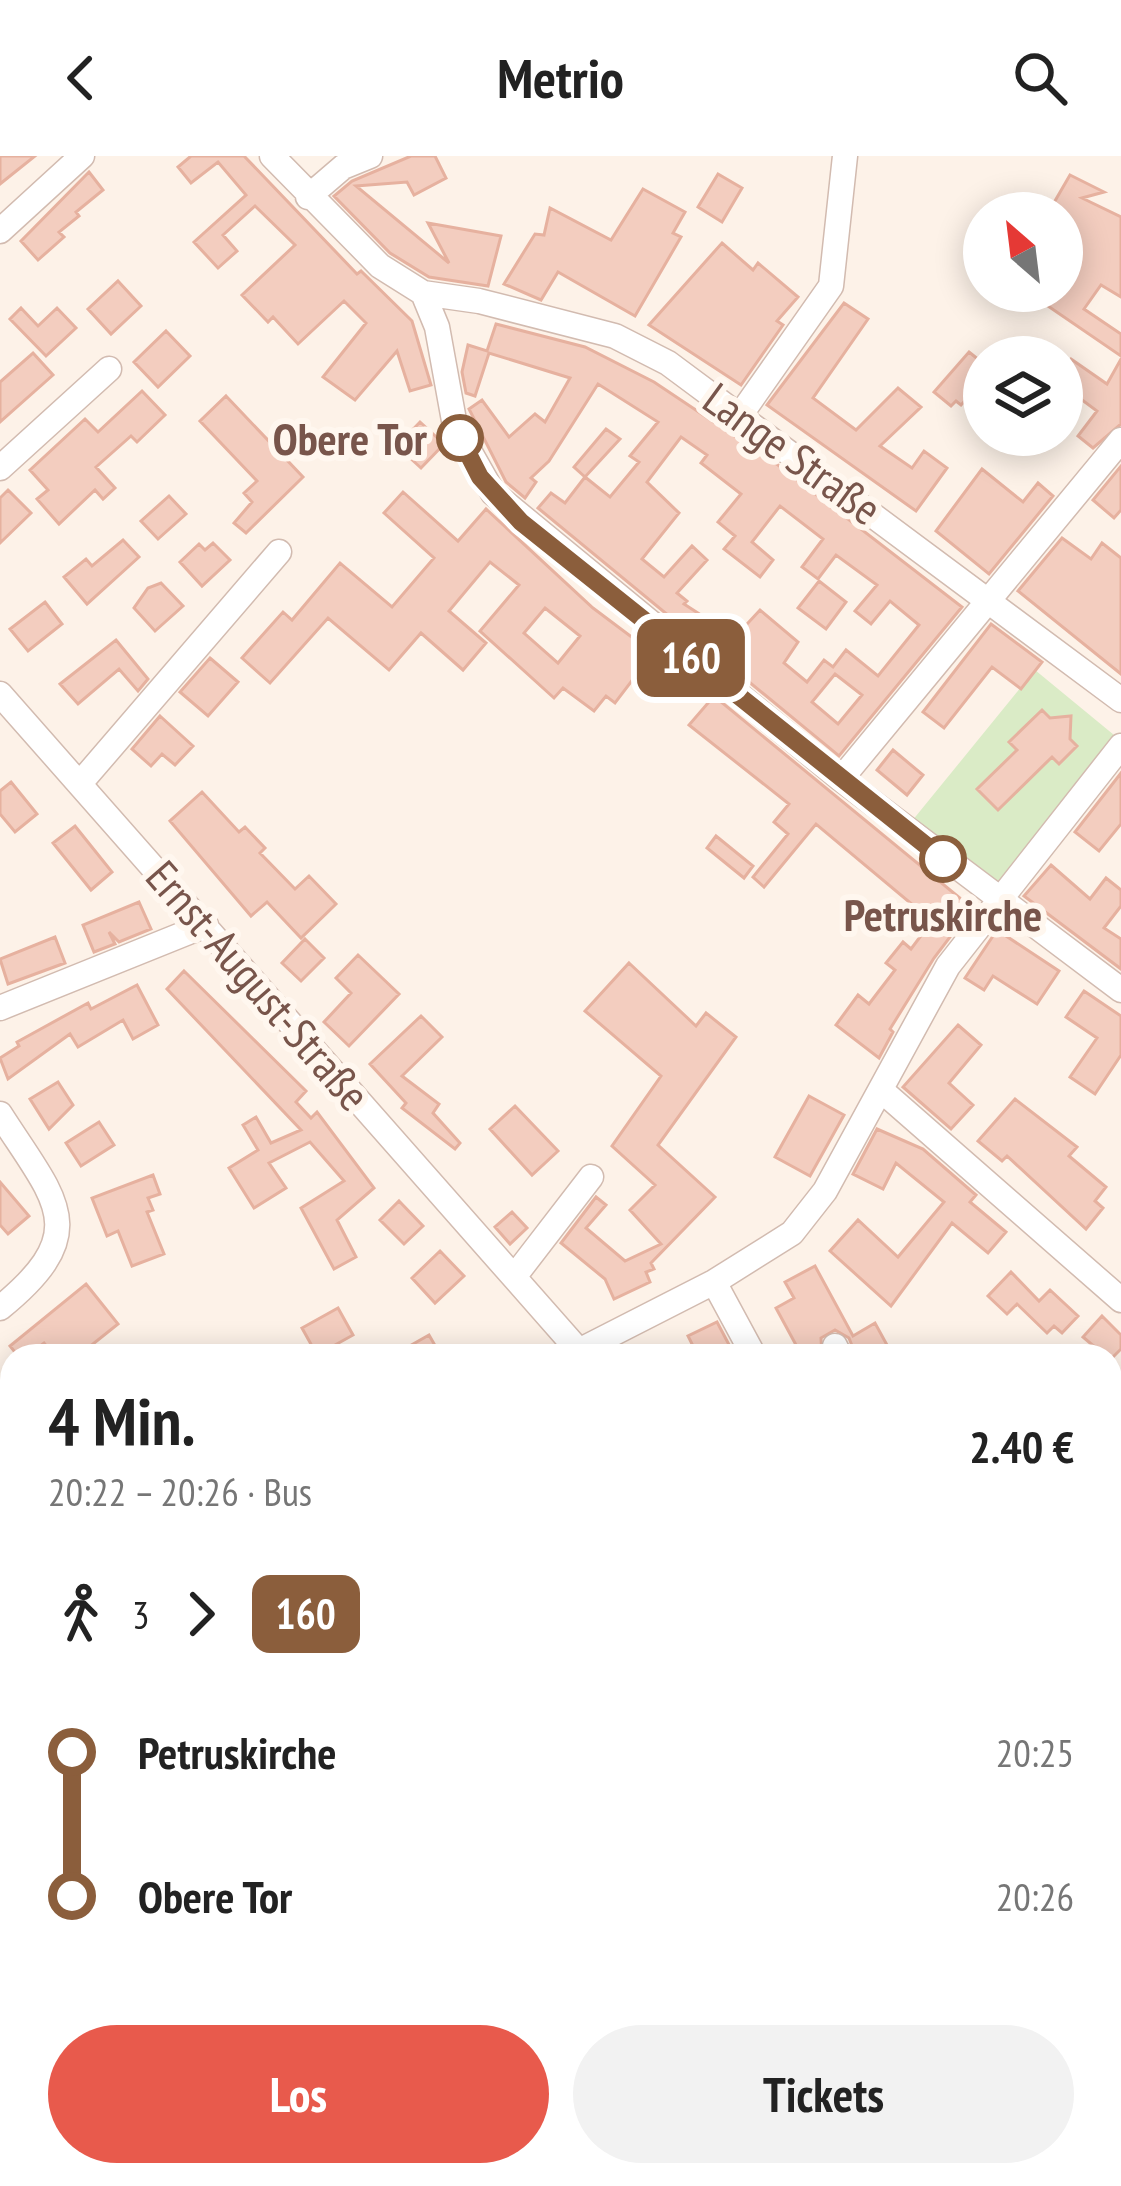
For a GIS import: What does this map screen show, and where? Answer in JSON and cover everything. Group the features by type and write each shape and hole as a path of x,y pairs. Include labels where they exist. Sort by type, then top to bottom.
{"street":[{"path":"3,220 82,156"},
{"path":"272,156 380,266 423,293 436,327 455,426 493,493 841,779 996,901 1121,990"},
{"path":"308,197 344,167 370,156"},
{"path":"741,414 831,286 845,156"},
{"name":"Lange Straße","path":"423,293 479,301 615,336 668,362 1121,700"},
{"path":"0,468 109,369"},
{"path":"841,779 1121,440"},
{"path":"82,782 279,552"},
{"name":"Ernst-August-Straße","path":"3,703 82,782 514,1277 567,1344"},
{"path":"592,1344 770,1250 811,1212 948,966 1121,746"},
{"path":"0,1008 206,925"},
{"path":"881,1090 1121,1300"},
{"path":"0,1114 56,1202 58,1232 51,1260 0,1308"},
{"path":"514,1277 591,1177"},
{"path":"714,1282 748,1344"}],"green space":[{"path":"1035,670 1114,735 996,901 903,832"}],"building":[{"path":"0,156 35,156 0,184"},
{"path":"191,156 244,156 357,274 361,271 412,321 431,385 410,391 397,351 355,400 323,377 366,323 344,301 298,344 273,317 268,322 242,295 295,245 255,206 223,235 237,251 218,268 194,242 246,195 218,162 191,183 178,167"},
{"path":"411,156 435,156 446,178 414,195 407,182 356,186 449,263 428,223 501,236 488,286 429,277 390,253 334,196 352,181"},
{"path":"89,172 103,190 76,212 79,216 59,232 64,237 38,260 21,241"},
{"path":"718,174 742,188 722,222 698,207"},
{"path":"1070,175 1104,192 1083,198 1083,192 1060,192"},
{"path":"643,189 685,212 673,233 681,237 635,316 558,272 541,300 504,284 535,234 544,235 550,208 611,240"},
{"path":"1083,198 1121,217 1121,297 1101,285 1084,309 1121,334 1121,356 1057,312 1083,312"},
{"path":"722,243 753,270 758,263 798,297 777,321 783,325 741,385 649,325"},
{"path":"118,281 141,306 111,334 88,309"},
{"path":"844,303 868,319 813,398 856,430 898,388 921,407 880,446 912,468 924,451 947,468 916,511 767,405"},
{"path":"21,308 38,326 57,308 76,328 46,356 10,319"},
{"path":"496,324 585,347 654,382 778,465 962,607 839,756 538,508 551,493 565,503 585,477 610,497 639,462 630,456 658,422 598,384 549,461 531,478 536,482 525,498 506,482 469,409 482,400 509,437 535,414 545,422 570,378 489,353 475,396 466,393 462,372 468,345 487,351","holes":["681,437 707,455 701,463 741,494 718,522 735,536 724,549 760,577 773,560 752,542 780,506 823,539 802,567 818,579 836,555 877,585 855,611 871,624 890,601 919,625 878,676 846,650 833,667 824,660 807,682 784,663 798,642 760,610 735,637 684,604 687,601 677,593 707,560 692,546 664,577 642,559 679,513 647,482","835,674 862,695 838,724 812,702"]},
{"path":"166,331 190,356 158,387 134,362"},
{"path":"33,353 53,375 0,422 0,382"},
{"path":"963,359 963,403 951,406 934,392"},
{"path":"1121,359 1121,424 1093,448 1083,440 1083,429 1097,411 1083,401 1083,367 1107,384"},
{"path":"142,391 165,415 137,442 131,436 96,467 115,488 103,499 95,490 59,524 37,499 48,490 30,470 85,419 98,432"},
{"path":"226,396 303,477 246,533 234,523 252,502 244,493 257,481 200,421"},
{"path":"420,422 444,444 421,468 397,446"},
{"path":"606,429 620,439 585,477 574,467"},
{"path":"1121,466 1121,510 1114,518 1093,500"},
{"path":"982,469 1023,502 1038,483 1053,496 989,574 936,531"},
{"path":"8,490 31,513 0,543 0,498"},
{"path":"403,492 458,541 486,509 593,608 653,653 615,703 606,696 594,711 563,688 554,698 480,631 519,585 490,562 449,611 486,643 463,670 421,633 389,670 328,618 270,683 242,658 283,612 292,620 340,563 392,607 434,558 384,513","holes":["545,608 580,636 558,663 524,633"]},
{"path":"169,496 186,514 158,539 141,521"},
{"path":"1062,538 1091,559 1102,543 1121,558 1121,674 1018,591"},
{"path":"123,540 139,557 87,604 64,577 86,559 92,566"},
{"path":"213,543 230,560 202,586 180,562 199,544 205,550"},
{"path":"819,581 846,602 826,629 798,608"},
{"path":"161,583 183,606 155,631 134,608 148,588"},
{"path":"45,602 62,624 28,651 10,629"},
{"path":"991,624 1042,662 1021,689 992,667 944,728 923,712"},
{"path":"116,640 148,679 138,691 119,669 78,704 60,684"},
{"path":"210,658 238,682 208,716 180,692"},
{"path":"714,696 972,908 934,958 890,1029 893,1032 879,1058 836,1025 858,995 869,1004 895,970 886,963 903,942 911,949 932,921 816,824 764,887 753,877 788,834 774,822 789,804 689,725"},
{"path":"1042,710 1050,718 1071,716 1070,739 1077,746 1059,764 1052,757 998,810 977,789 1017,750 1009,742"},
{"path":"160,716 193,746 175,765 162,754 151,766 132,749"},
{"path":"893,750 923,775 907,795 877,770"},
{"path":"1121,773 1121,824 1099,851 1075,832"},
{"path":"11,782 37,814 15,832 0,814 0,791"},
{"path":"202,792 239,832 245,827 265,848 260,853 295,889 309,876 336,904 301,938 267,902 251,916 170,821"},
{"path":"75,826 112,872 91,890 53,843"},
{"path":"716,836 753,866 744,878 707,848"},
{"path":"1051,865 1090,899 1106,878 1121,890 1121,906 1104,928 1121,939 1121,969 1024,896"},
{"path":"139,902 151,929 119,942 109,932 115,944 94,952 83,925"},
{"path":"997,930 1059,971 1037,1004 993,976 984,990 965,978"},
{"path":"55,937 65,963 8,984 0,959"},
{"path":"305,939 324,958 301,981 282,963"},
{"path":"358,955 399,994 349,1046 324,1022 351,993 336,978"},
{"path":"629,963 696,1026 706,1013 736,1037 658,1145 715,1197 651,1263 654,1269 646,1272 650,1282 614,1299 605,1279 561,1243 596,1197 606,1205 586,1228 625,1261 661,1244 630,1210 655,1185 612,1146 661,1076 585,1011"},
{"path":"184,971 306,1091 296,1102 311,1118 317,1112 374,1188 337,1220 356,1257 334,1269 301,1208 344,1181 310,1142 269,1163 286,1188 254,1208 229,1168 258,1150 243,1125 256,1117 271,1143 301,1130 167,989"},
{"path":"137,985 158,1025 133,1039 123,1020 78,1047 70,1034 8,1079 0,1058 19,1046 17,1042 88,1003 91,1009"},
{"path":"1084,991 1121,1016 1121,1055 1095,1094 1070,1077 1097,1038 1066,1017"},
{"path":"421,1016 442,1037 402,1076 439,1104 433,1113 460,1143 455,1149 402,1108 406,1103 370,1064"},
{"path":"958,1025 981,1045 949,1083 973,1105 951,1129 903,1087"},
{"path":"58,1082 73,1105 49,1129 30,1099"},
{"path":"809,1096 844,1115 810,1176 775,1157"},
{"path":"1015,1099 1077,1147 1069,1156 1106,1187 1095,1201 1103,1208 1086,1229 1007,1156 1002,1161 978,1141"},
{"path":"515,1106 558,1151 532,1175 490,1129"},
{"path":"99,1122 114,1145 81,1166 66,1143"},
{"path":"877,1129 923,1149 976,1195 970,1202 1006,1232 988,1253 952,1223 891,1306 830,1251 858,1220 898,1257 944,1202 896,1163 883,1189 853,1174"},
{"path":"153,1175 160,1194 148,1198 153,1210 147,1212 164,1254 132,1266 118,1231 107,1236 92,1198"},
{"path":"0,1182 29,1216 8,1234 0,1225"},
{"path":"399,1201 423,1226 404,1244 380,1220"},
{"path":"512,1212 527,1228 510,1244 495,1227"},
{"path":"440,1251 464,1276 435,1303 412,1278"},
{"path":"815,1266 853,1336 875,1323 886,1344 851,1344 835,1330 821,1338 821,1344 796,1344 776,1308 794,1298 785,1282"},
{"path":"1011,1272 1039,1301 1050,1290 1078,1316 1062,1333 1054,1326 1047,1333 1017,1304 1007,1314 988,1296"},
{"path":"86,1284 118,1324 93,1344 12,1344"},
{"path":"338,1308 353,1335 337,1344 311,1344 302,1328"},
{"path":"1102,1316 1121,1335 1121,1344 1091,1344 1083,1337"},
{"path":"717,1322 729,1344 692,1344 688,1336"},
{"path":"429,1335 434,1344 413,1344"}],"bus line":[{"name":"160","path":"460,438 480,477 521,522 943,859"}],"place":[{"name":"Obere Tor","path":"460,438"},
{"name":"Petruskirche","path":"943,859"}]}
